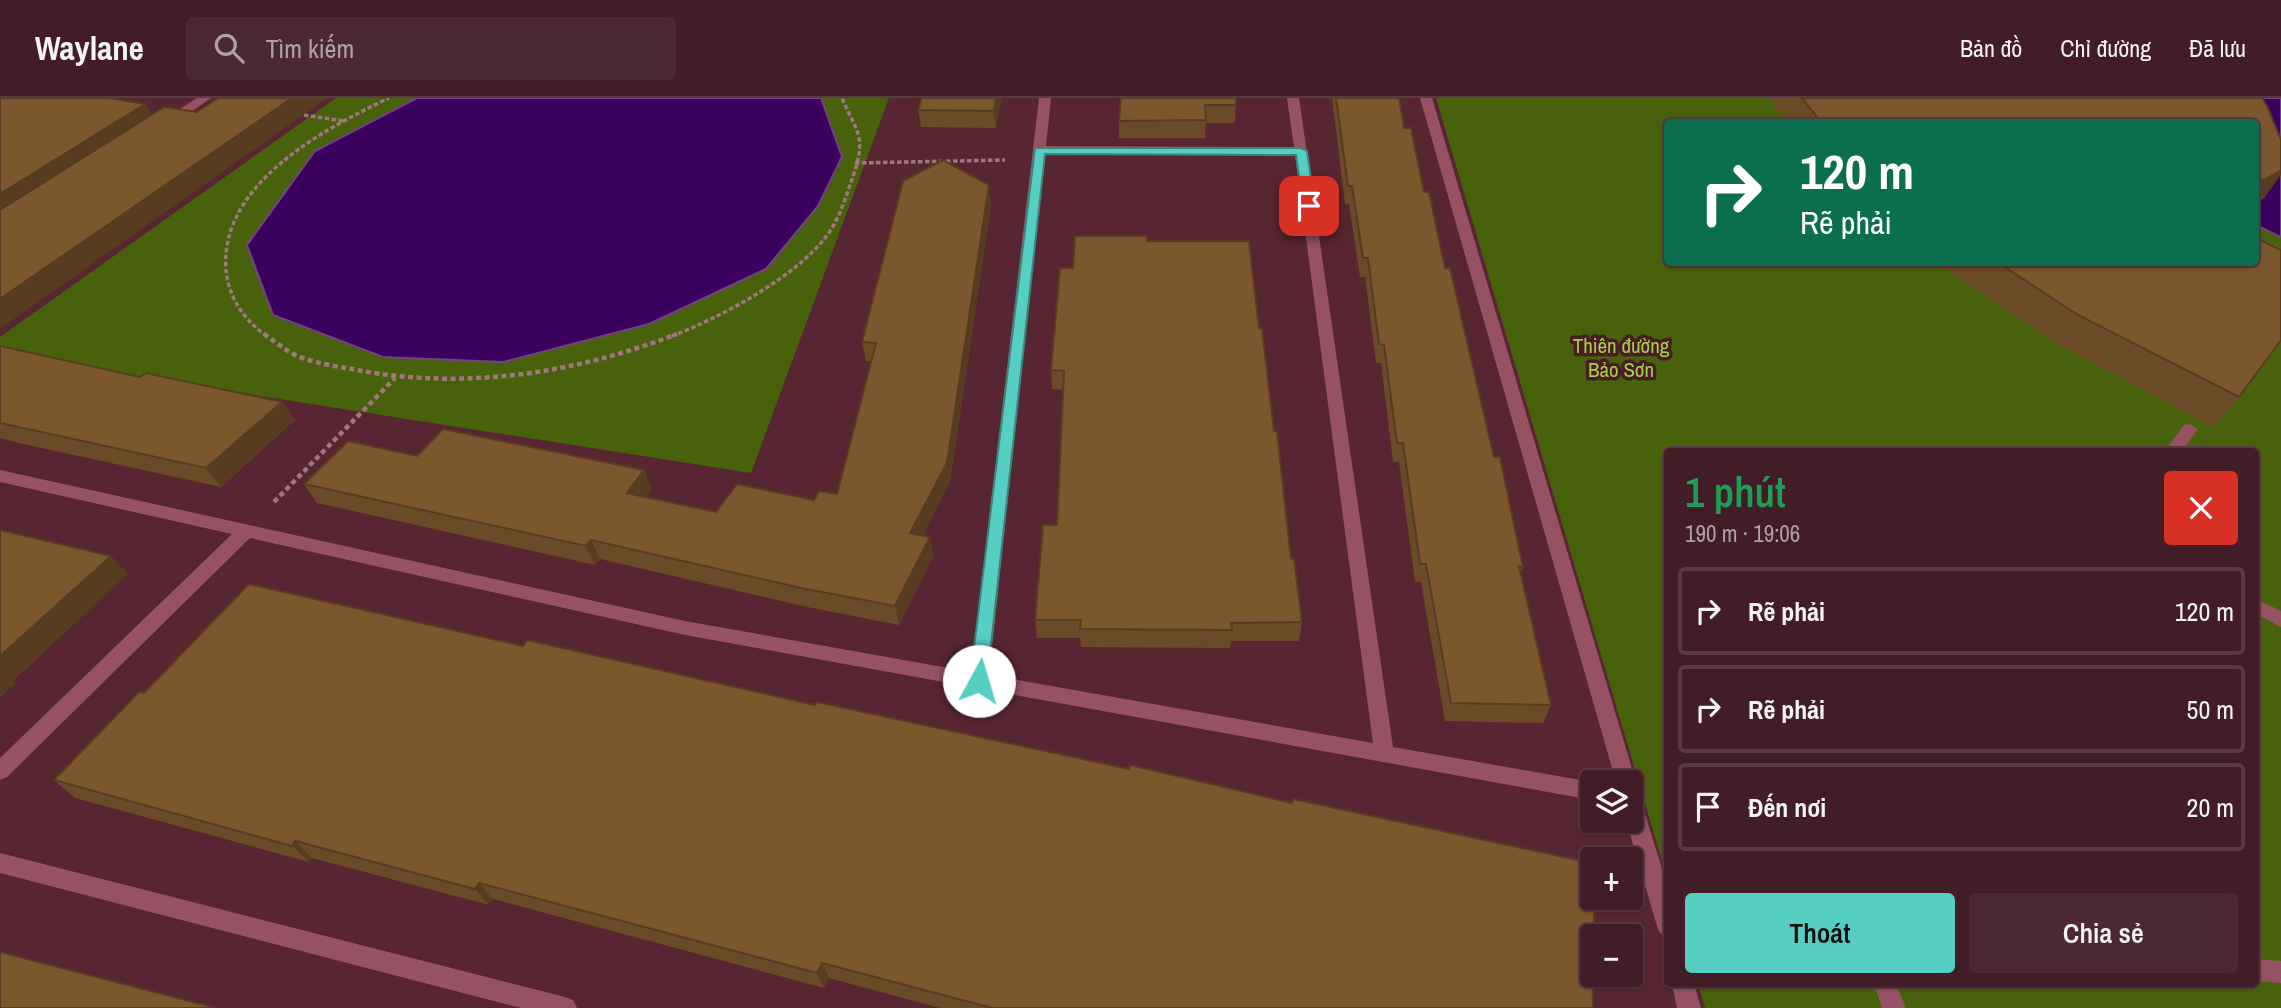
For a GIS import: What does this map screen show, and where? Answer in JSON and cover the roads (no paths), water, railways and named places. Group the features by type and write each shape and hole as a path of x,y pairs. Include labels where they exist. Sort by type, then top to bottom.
{"street":[{"path":"160,128 205,98"},
{"path":"979,681 1045,98"},
{"path":"1293,98 1384,754"},
{"path":"1426,98 1622,770"},
{"path":"1039,150 1301,151"},
{"path":"2175,448 2190,429"},
{"path":"0,475 245,532 685,628 1580,789"},
{"path":"0,771 245,532"},
{"path":"2259,608 2281,620"},
{"path":"1640,833 1664,912"},
{"path":"0,863 565,1008"},
{"path":"2259,970 2281,972"},
{"path":"1684,987 1689,1008"},
{"path":"1886,987 1894,1008"}],"park label":[{"name":"Thiên đường Bảo Sơn","path":"1621,357"}]}
